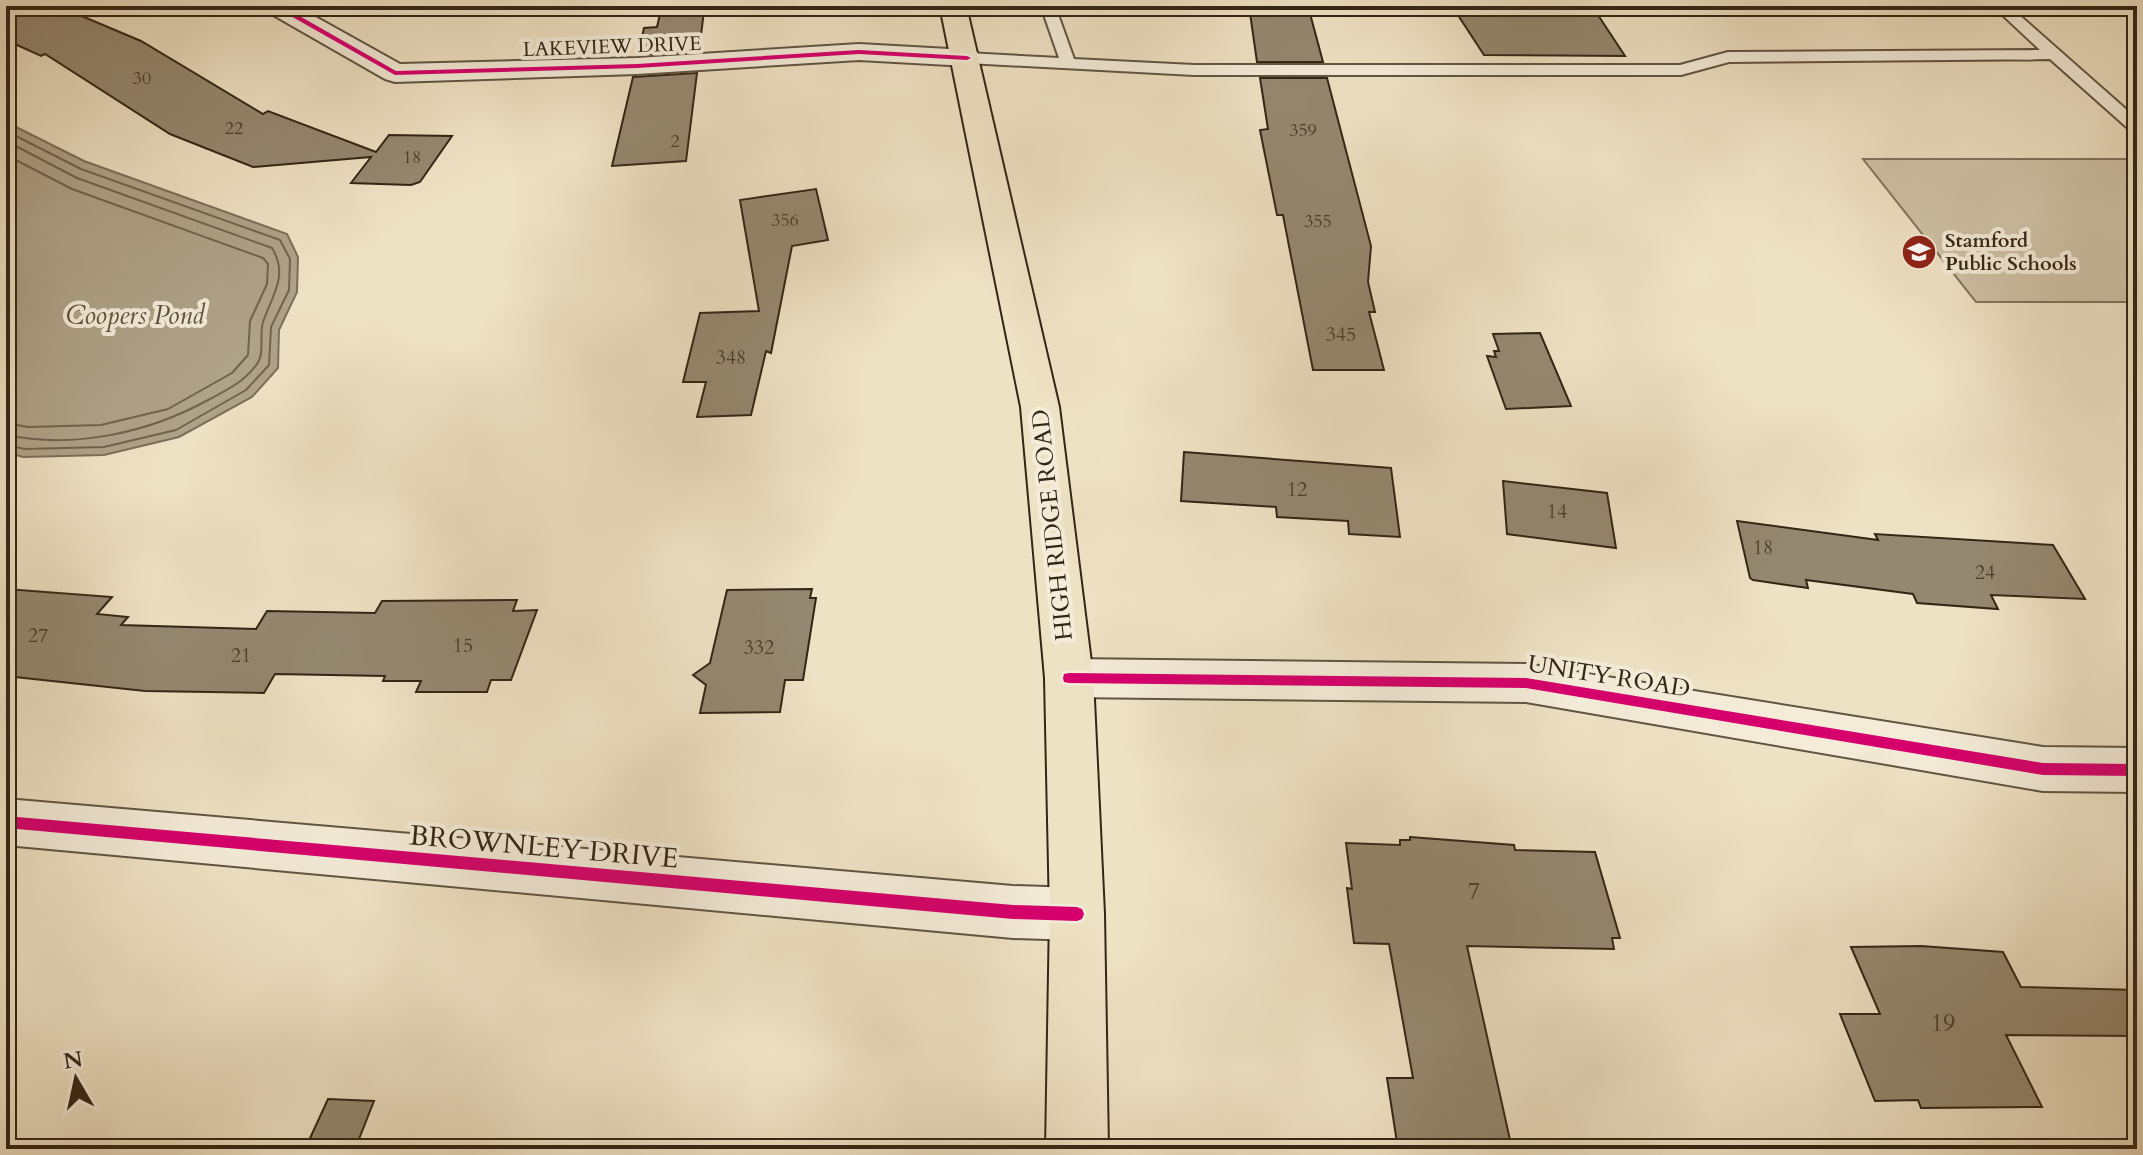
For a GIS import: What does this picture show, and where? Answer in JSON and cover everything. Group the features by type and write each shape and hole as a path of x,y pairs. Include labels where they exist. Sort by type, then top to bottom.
{"main road":[{"name":"HIGH RIDGE ROAD","path":"953,6 967,58 1040,407 1069,678 1077,914 1077,1149"}],"street":[{"name":"LAKEVIEW DRIVE","path":"277,6 395,73 637,66 859,52 967,58"},
{"name":"UNITY ROAD","path":"1069,678 1526,683 2043,769 2137,770"},
{"name":"BROWNLEY DRIVE","path":"6,822 1013,912 1077,914"}],"lane":[{"path":"1048,6 1068,63"},
{"path":"2000,6 2137,128"},
{"path":"967,58 1194,70 1681,70 1728,57 2053,54"}],"shaded area":[{"path":"1863,159 2137,159 2137,302 1976,302"}],"water":[{"name":"Coopers Pond","path":"6,122 84,161 287,234 298,257 297,292 279,330 278,368 252,397 179,437 104,455 23,457 6,452"}],"building":[{"path":"6,6 58,6 141,41 263,114 268,111 376,152 389,135 452,136 420,182 411,185 351,183 371,157 253,167 170,134 45,54 41,56 6,40"},
{"path":"1249,6 1308,6 1323,62 1257,62"},
{"path":"1452,6 1592,6 1625,56 1484,55"},
{"path":"704,11 699,51 638,55 644,28 657,27 660,14"},
{"path":"697,73 686,161 612,166 633,77"},
{"path":"1260,78 1327,78 1371,246 1368,282 1375,312 1369,312 1384,370 1313,370 1283,215 1277,215 1260,130 1268,129"},
{"path":"816,189 828,240 792,246 771,353 766,351 751,415 697,417 706,382 683,382 700,313 759,311 740,200"},
{"path":"1540,333 1571,406 1506,409 1487,356 1496,357 1494,351 1499,351 1493,334"},
{"path":"1184,452 1391,468 1400,537 1349,534 1348,521 1277,517 1276,507 1181,501"},
{"path":"1503,481 1607,493 1616,548 1507,534"},
{"path":"1737,521 1878,540 1875,534 2053,545 2085,599 1991,595 1998,609 1917,603 1913,594 1806,580 1808,588 1753,580"},
{"path":"6,589 112,597 97,614 128,617 121,625 256,629 267,611 375,613 382,601 517,600 513,611 537,610 511,680 491,680 487,692 416,692 421,681 383,681 385,676 275,674 264,693 145,691 6,676"},
{"path":"812,589 810,598 816,598 803,680 785,680 780,712 700,713 706,685 693,675 710,663 727,590"},
{"path":"1410,837 1514,845 1515,850 1595,852 1620,938 1612,938 1614,949 1467,946 1512,1149 1398,1149 1387,1078 1413,1078 1389,944 1354,943 1347,888 1352,889 1346,843 1400,845 1400,840 1410,840"},
{"path":"1921,946 2003,952 2021,987 2137,990 2137,1036 2006,1035 2042,1107 1921,1108 1918,1100 1875,1101 1840,1014 1880,1014 1851,947"},
{"path":"328,1099 374,1101 355,1149 305,1149"}],"cycle path":[{"path":"277,6 395,73 637,66 859,52 967,58"},
{"path":"1069,678 1526,683 2043,769 2137,770"},
{"path":"6,822 1013,912 1077,914"}],"place":[{"name":"Stamford Public Schools","path":"1919,252"}]}
